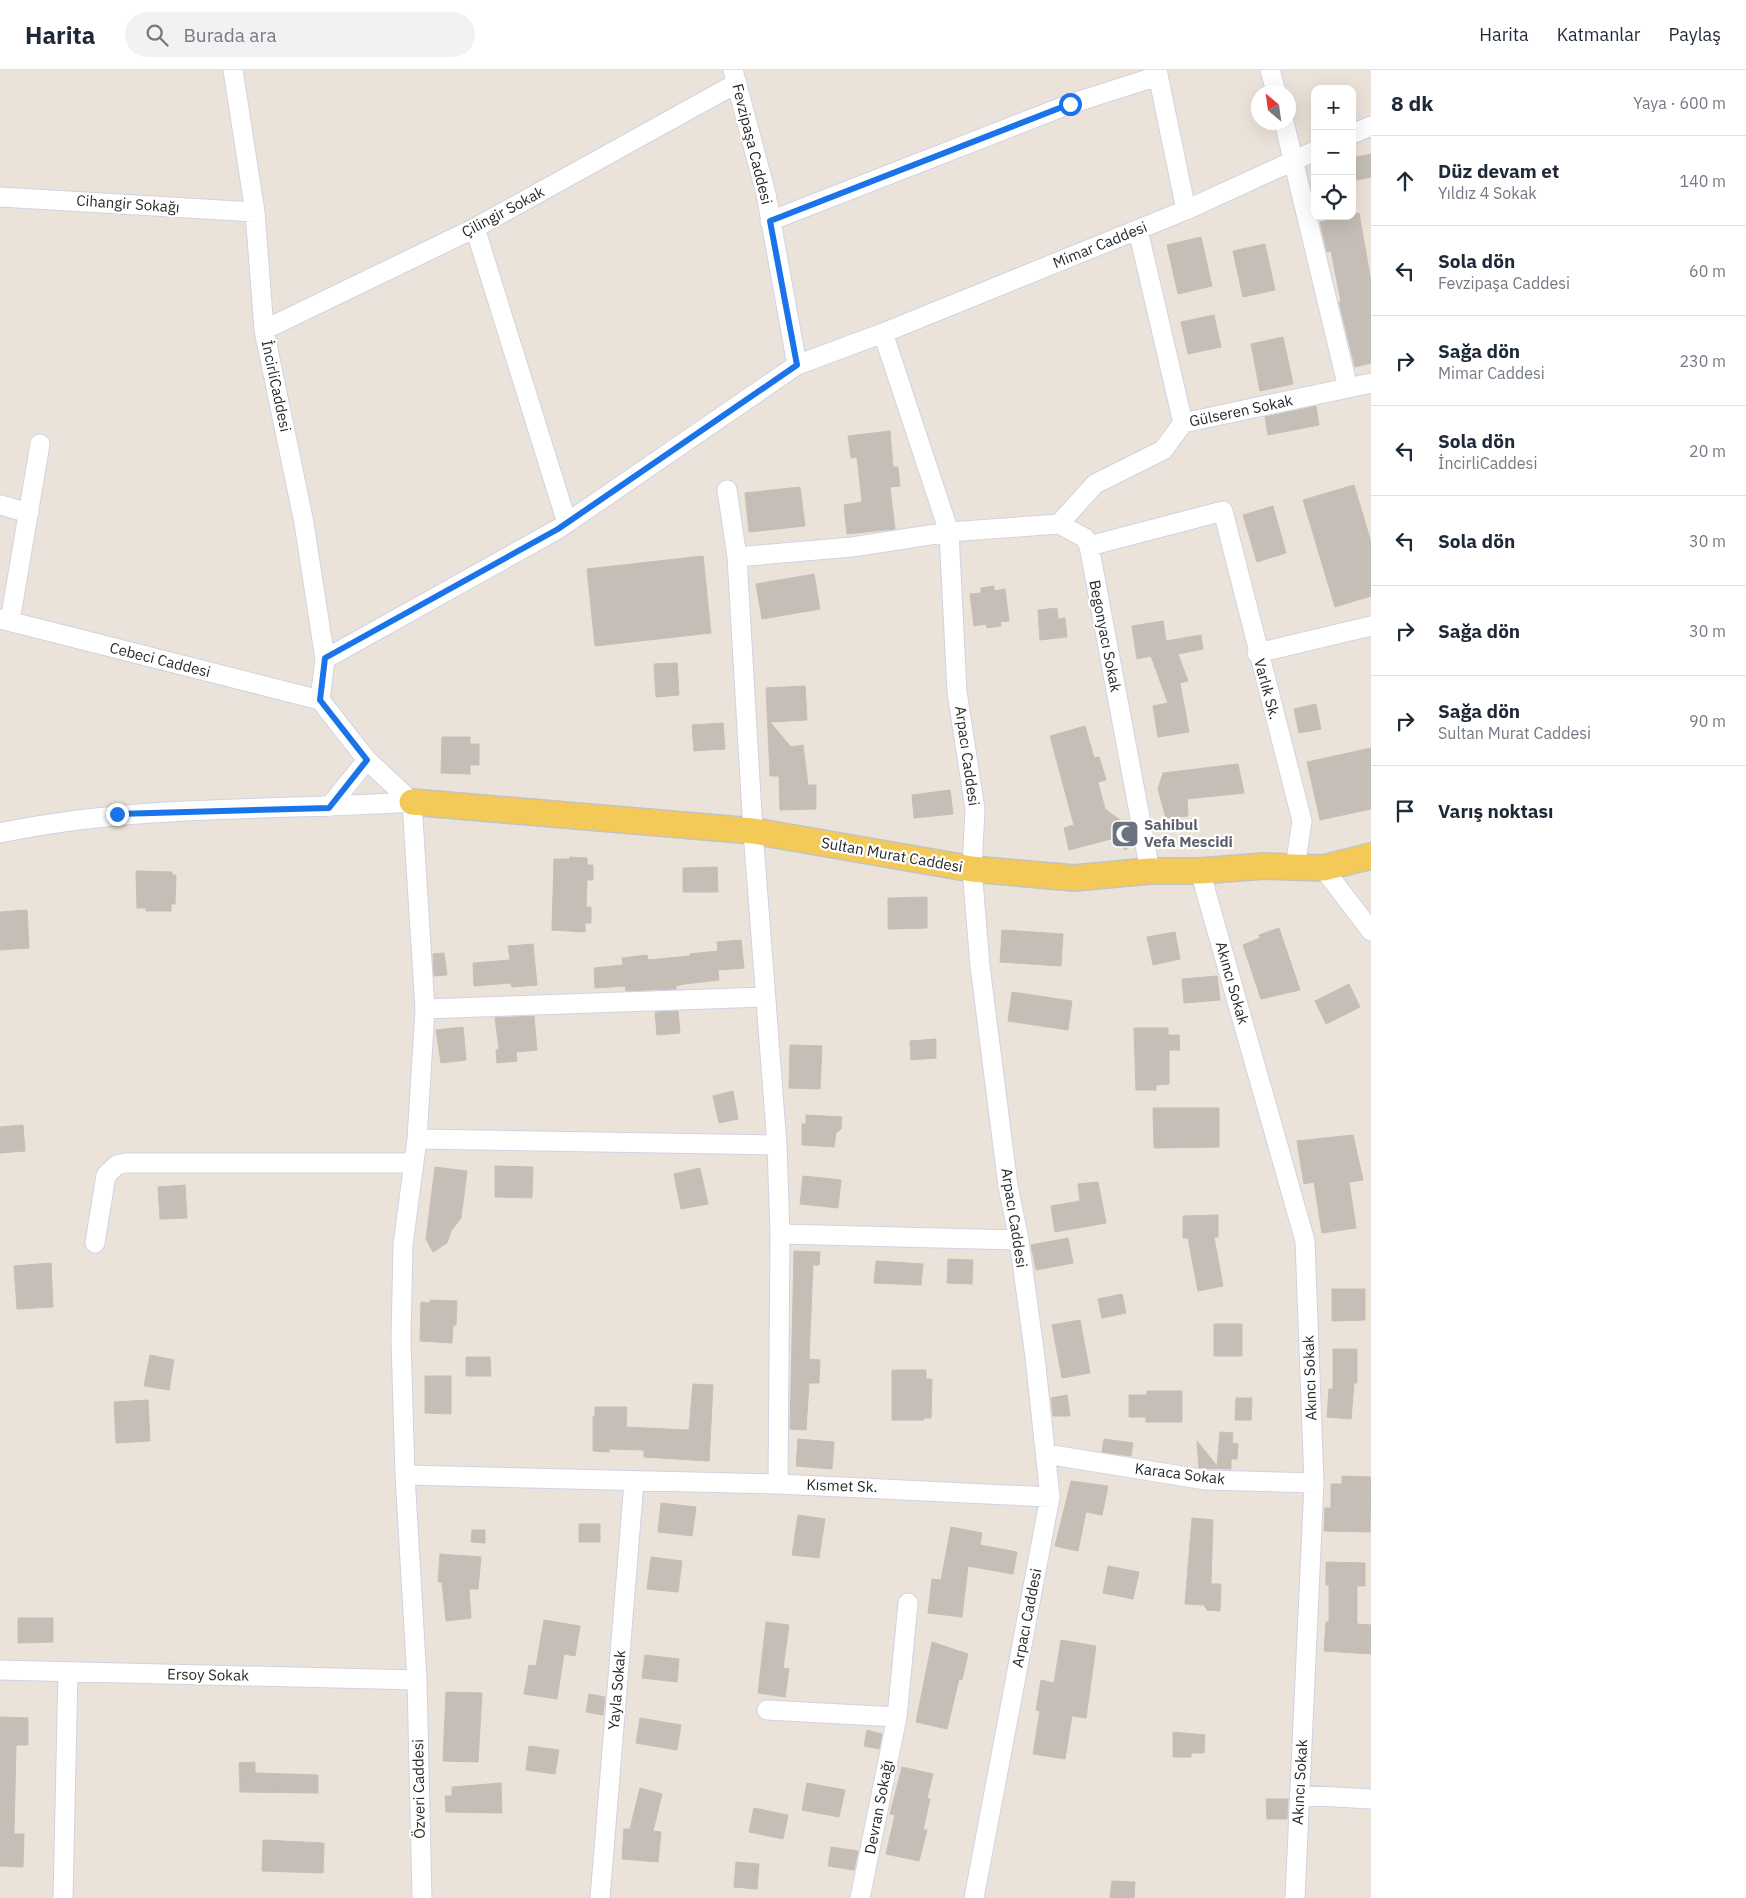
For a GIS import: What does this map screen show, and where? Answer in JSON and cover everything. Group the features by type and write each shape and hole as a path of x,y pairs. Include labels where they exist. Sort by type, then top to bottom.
{"main road":[{"name":"Sultan Murat Caddesi","path":"412,802 753,831 972,869 1074,878 1150,871 1200,872 1264,866 1323,868 1371,856"}],"street":[{"name":"İncirliCaddesi","path":"233,70 255,212 264,330 304,523 325,658 320,700"},
{"path":"1270,70 1274,85"},
{"path":"770,221 1070,104 1158,73 1186,210"},
{"name":"Fevzipaşa Caddesi","path":"735,76 766,194 797,365"},
{"name":"Çilingir Sokak","path":"264,330 475,228 735,76"},
{"path":"1356,132 1371,126"},
{"path":"1286,130 1348,388"},
{"name":"Mimar Caddesi","path":"797,365 883,333 1138,230 1311,153"},
{"name":"Cihangir Sokağı","path":"0,197 255,212"},
{"path":"475,228 567,522"},
{"path":"1138,230 1183,423"},
{"name":"Arpacı Caddesi","path":"883,333 949,532 957,692 975,810 972,869 980,966 1008,1186 1019,1240 1050,1497 974,1898"},
{"path":"325,658 567,522 797,365"},
{"name":"Gülseren Sokak","path":"1059,524 1095,484 1163,450 1183,423 1371,383"},
{"path":"5,620 29,513 40,444"},
{"path":"727,490 738,556 753,831 777,1145 780,1234 778,1484"},
{"path":"0,505 29,513"},
{"name":"Varlık Sk.","path":"1089,546 1223,511 1257,653 1302,822 1295,867"},
{"path":"738,556 852,547 949,532 1059,524 1084,538 1089,546"},
{"name":"Begonyacı Sokak","path":"1089,546 1150,871"},
{"name":"Cebeci Caddesi","path":"5,620 320,700"},
{"path":"1257,653 1371,626"},
{"path":"320,700 367,760 412,802"},
{"path":"329,808 367,760"},
{"path":"0,833 46,823 117,814 329,808 412,802"},
{"name":"Özveri Caddesi","path":"412,802 425,1009 417,1139 403,1246 401,1339 405,1475 417,1680 422,1898"},
{"path":"1323,868 1371,931"},
{"name":"Akıncı Sokak","path":"1200,872 1306,1241 1314,1483 1295,1898"},
{"path":"425,1009 766,997"},
{"path":"417,1139 777,1145"},
{"path":"95,1243 106,1175 118,1165 125,1163 414,1163"},
{"path":"780,1234 1019,1240"},
{"name":"Karaca Sokak","path":"1046,1454 1206,1480 1314,1483"},
{"name":"Kısmet Sk.","path":"405,1475 778,1484 1050,1497"},
{"name":"Yayla Sokak","path":"600,1898 634,1482"},
{"name":"Devran Sokağı","path":"860,1898 897,1717 908,1603"},
{"name":"Ersoy Sokak","path":"0,1670 417,1680"},
{"path":"63,1898 68,1672"},
{"path":"767,1710 897,1717"},
{"path":"1299,1795 1371,1799"}],"building":[{"path":"1371,154 1371,177 1356,180 1356,157"},
{"path":"1359,213 1371,281 1371,363 1355,367 1339,302 1341,302 1331,251 1327,252 1320,222 1329,220 1356,220 1356,214"},
{"path":"1201,237 1212,286 1178,294 1167,245"},
{"path":"1265,244 1275,290 1243,297 1233,251"},
{"path":"1214,315 1221,347 1188,354 1181,322"},
{"path":"1283,337 1293,384 1260,391 1251,344"},
{"path":"1316,406 1319,425 1268,435 1265,417"},
{"path":"890,431 893,467 898,467 900,486 890,487 895,529 847,534 844,505 862,502 857,457 851,458 848,436"},
{"path":"1354,485 1371,542 1371,596 1335,607 1303,500"},
{"path":"800,487 805,526 749,532 745,493"},
{"path":"1273,506 1286,553 1257,562 1243,515"},
{"path":"703,556 711,633 595,646 587,569"},
{"path":"814,574 820,609 762,619 756,584"},
{"path":"994,586 994,591 1005,589 1009,621 1000,622 1001,626 987,628 986,624 974,626 970,594 981,593 981,588"},
{"path":"1057,608 1058,619 1065,618 1067,637 1040,640 1038,610"},
{"path":"1163,621 1166,641 1201,635 1203,649 1178,654 1188,681 1180,683 1189,732 1158,737 1153,706 1168,703 1151,656 1137,659 1132,626"},
{"path":"677,663 679,695 656,697 654,664"},
{"path":"805,686 807,720 770,722 791,747 803,745 808,785 816,785 816,809 780,810 779,776 770,776 766,688"},
{"path":"1316,704 1321,729 1299,733 1294,709"},
{"path":"723,723 725,749 694,751 692,725"},
{"path":"1085,726 1094,758 1099,757 1106,780 1098,782 1105,809 1131,828 1133,840 1126,850 1111,839 1069,850 1064,828 1074,825 1050,736"},
{"path":"442,737 470,737 470,744 479,744 479,765 470,765 470,774 441,773"},
{"path":"1371,748 1371,809 1320,820 1307,762"},
{"path":"1238,764 1244,793 1187,799 1188,816 1166,818 1158,789 1163,773"},
{"path":"950,790 953,814 914,818 912,795"},
{"path":"570,857 587,858 587,865 593,865 593,880 587,880 586,907 591,907 591,923 585,923 585,932 552,930 554,859 570,859"},
{"path":"717,867 718,892 683,892 683,868"},
{"path":"136,871 172,872 172,875 176,875 175,904 171,904 171,911 146,911 146,908 137,908"},
{"path":"927,897 927,928 888,929 888,898"},
{"path":"27,910 29,948 0,950 0,912"},
{"path":"1279,928 1300,990 1261,999 1243,945 1260,938 1259,935"},
{"path":"1002,930 1063,934 1061,966 1000,962"},
{"path":"1175,932 1180,959 1153,965 1147,937"},
{"path":"741,940 744,968 718,970 719,980 684,984 676,986 676,989 626,991 625,986 595,988 594,968 623,965 622,958 647,955 648,960 690,956 690,954 718,951 717,942"},
{"path":"533,944 537,985 512,987 511,983 474,986 473,963 510,960 508,946"},
{"path":"444,953 447,975 434,976 433,954"},
{"path":"1217,976 1220,1000 1184,1003 1182,979"},
{"path":"1349,984 1360,1007 1326,1024 1315,1001"},
{"path":"1012,992 1072,1001 1068,1030 1008,1021"},
{"path":"678,1011 680,1033 657,1035 655,1012"},
{"path":"534,1016 537,1050 516,1052 517,1061 497,1063 496,1050 499,1049 495,1018"},
{"path":"463,1027 466,1060 441,1063 436,1030"},
{"path":"1134,1028 1168,1028 1168,1035 1179,1035 1180,1050 1169,1050 1169,1084 1156,1085 1156,1090 1136,1090"},
{"path":"936,1039 936,1058 911,1060 910,1041"},
{"path":"790,1045 822,1046 820,1089 789,1088"},
{"path":"733,1091 738,1119 719,1123 713,1096"},
{"path":"1153,1108 1219,1108 1219,1147 1154,1148"},
{"path":"806,1115 842,1117 841,1129 836,1133 834,1147 802,1145 802,1124 806,1124"},
{"path":"23,1125 25,1151 0,1153 0,1127"},
{"path":"1353,1135 1363,1180 1349,1182 1356,1228 1322,1233 1314,1182 1304,1184 1297,1141"},
{"path":"495,1166 533,1167 532,1198 495,1197"},
{"path":"435,1167 467,1171 461,1218 451,1231 447,1243 433,1252 426,1239"},
{"path":"700,1168 708,1204 681,1209 674,1174"},
{"path":"803,1176 841,1180 838,1208 800,1204"},
{"path":"1098,1182 1106,1223 1055,1232 1051,1206 1080,1201 1078,1184"},
{"path":"185,1185 187,1218 160,1219 158,1187"},
{"path":"1218,1215 1218,1237 1214,1237 1223,1286 1198,1291 1188,1238 1183,1238 1183,1216"},
{"path":"1068,1238 1073,1263 1036,1270 1031,1245"},
{"path":"794,1251 820,1252 819,1265 813,1265 809,1359 820,1360 819,1383 809,1383 806,1430 790,1429"},
{"path":"948,1259 973,1260 972,1284 947,1283"},
{"path":"876,1261 923,1264 921,1285 874,1283"},
{"path":"51,1263 53,1307 17,1309 14,1266"},
{"path":"1332,1289 1365,1289 1365,1320 1332,1321"},
{"path":"1122,1294 1126,1313 1102,1318 1098,1299"},
{"path":"430,1300 457,1301 456,1325 453,1325 452,1343 420,1341 421,1302 430,1303"},
{"path":"1080,1320 1090,1373 1062,1378 1052,1325"},
{"path":"1214,1324 1242,1324 1242,1356 1214,1356"},
{"path":"1333,1349 1357,1349 1357,1383 1354,1383 1351,1419 1327,1417 1329,1389 1333,1389"},
{"path":"150,1355 174,1360 169,1390 144,1386"},
{"path":"466,1357 490,1357 491,1376 466,1376"},
{"path":"892,1370 926,1370 926,1379 932,1379 931,1418 924,1418 924,1420 892,1420"},
{"path":"425,1376 451,1376 451,1414 425,1413"},
{"path":"693,1384 713,1385 709,1461 644,1457 644,1450 609,1449 609,1452 593,1451 593,1416 595,1416 595,1407 627,1407 626,1427 689,1430"},
{"path":"1147,1391 1182,1391 1182,1422 1146,1422 1146,1417 1129,1417 1129,1395 1147,1395"},
{"path":"1067,1395 1070,1416 1053,1416 1051,1398"},
{"path":"1236,1398 1252,1398 1251,1420 1235,1420"},
{"path":"148,1400 150,1441 116,1443 114,1402"},
{"path":"1220,1432 1233,1433 1232,1443 1238,1444 1237,1459 1231,1459 1231,1469 1199,1468 1197,1441 1217,1466"},
{"path":"798,1439 834,1442 832,1469 796,1466"},
{"path":"1104,1439 1133,1443 1131,1456 1102,1452"},
{"path":"1342,1476 1371,1477 1370,1532 1324,1531 1325,1508 1331,1508 1331,1484 1342,1484"},
{"path":"1071,1481 1108,1486 1102,1515 1086,1512 1078,1551 1055,1546"},
{"path":"661,1503 696,1507 692,1536 658,1532"},
{"path":"798,1515 825,1519 819,1558 792,1555"},
{"path":"1192,1518 1213,1520 1211,1584 1221,1584 1220,1611 1207,1610 1204,1605 1185,1604"},
{"path":"579,1524 600,1524 600,1542 579,1542"},
{"path":"951,1527 982,1533 980,1545 1017,1552 1013,1574 968,1566 962,1617 928,1613 932,1579 941,1580"},
{"path":"472,1530 485,1530 485,1543 471,1542"},
{"path":"440,1554 481,1557 478,1589 469,1589 471,1618 446,1621 442,1582 438,1582"},
{"path":"651,1557 682,1561 678,1592 647,1589"},
{"path":"1326,1562 1365,1563 1365,1586 1357,1586 1357,1624 1371,1625 1371,1654 1324,1651 1326,1622 1329,1622 1329,1585 1326,1585"},
{"path":"1108,1566 1139,1572 1133,1599 1103,1593"},
{"path":"18,1618 53,1618 53,1642 18,1643"},
{"path":"544,1620 580,1626 575,1656 564,1654 557,1699 524,1694 529,1665 536,1666"},
{"path":"766,1622 789,1625 783,1668 789,1669 785,1697 758,1693"},
{"path":"1061,1640 1096,1646 1086,1718 1072,1716 1065,1759 1033,1754 1040,1711 1036,1710 1041,1680 1054,1683"},
{"path":"932,1642 968,1654 962,1680 959,1679 947,1729 916,1722"},
{"path":"645,1655 679,1659 677,1682 642,1678"},
{"path":"446,1692 482,1693 478,1762 443,1761"},
{"path":"589,1694 605,1697 603,1715 586,1712"},
{"path":"0,1717 28,1718 28,1745 16,1745 14,1834 24,1834 23,1867 0,1866"},
{"path":"640,1718 681,1725 677,1750 636,1743"},
{"path":"867,1730 882,1734 879,1749 864,1746"},
{"path":"1173,1732 1205,1735 1204,1753 1191,1753 1191,1757 1173,1757"},
{"path":"529,1746 559,1750 555,1774 526,1770"},
{"path":"255,1762 255,1773 318,1775 318,1793 240,1792 239,1763"},
{"path":"902,1767 933,1774 927,1798 930,1799 923,1830 927,1830 919,1861 886,1854 895,1815 890,1814"},
{"path":"501,1783 502,1813 446,1812 445,1796 452,1796 452,1787"},
{"path":"807,1783 845,1790 839,1817 802,1810"},
{"path":"640,1788 662,1794 653,1831 661,1832 658,1862 622,1859 624,1829 630,1829"},
{"path":"1266,1799 1288,1799 1287,1819 1267,1819"},
{"path":"754,1808 788,1815 783,1839 749,1832"},
{"path":"263,1840 324,1843 323,1873 262,1871"},
{"path":"831,1847 858,1851 854,1870 828,1866"},
{"path":"736,1862 759,1864 757,1889 734,1887"},
{"path":"1112,1881 1135,1882 1134,1898 1110,1898"}],"place":[{"name":"Sahibul Vefa Mescidi","path":"1125,834"}],"route":[{"path":"117,814 329,808 367,760 320,700 325,658 558,529 797,365 770,221 1070,104"}]}
